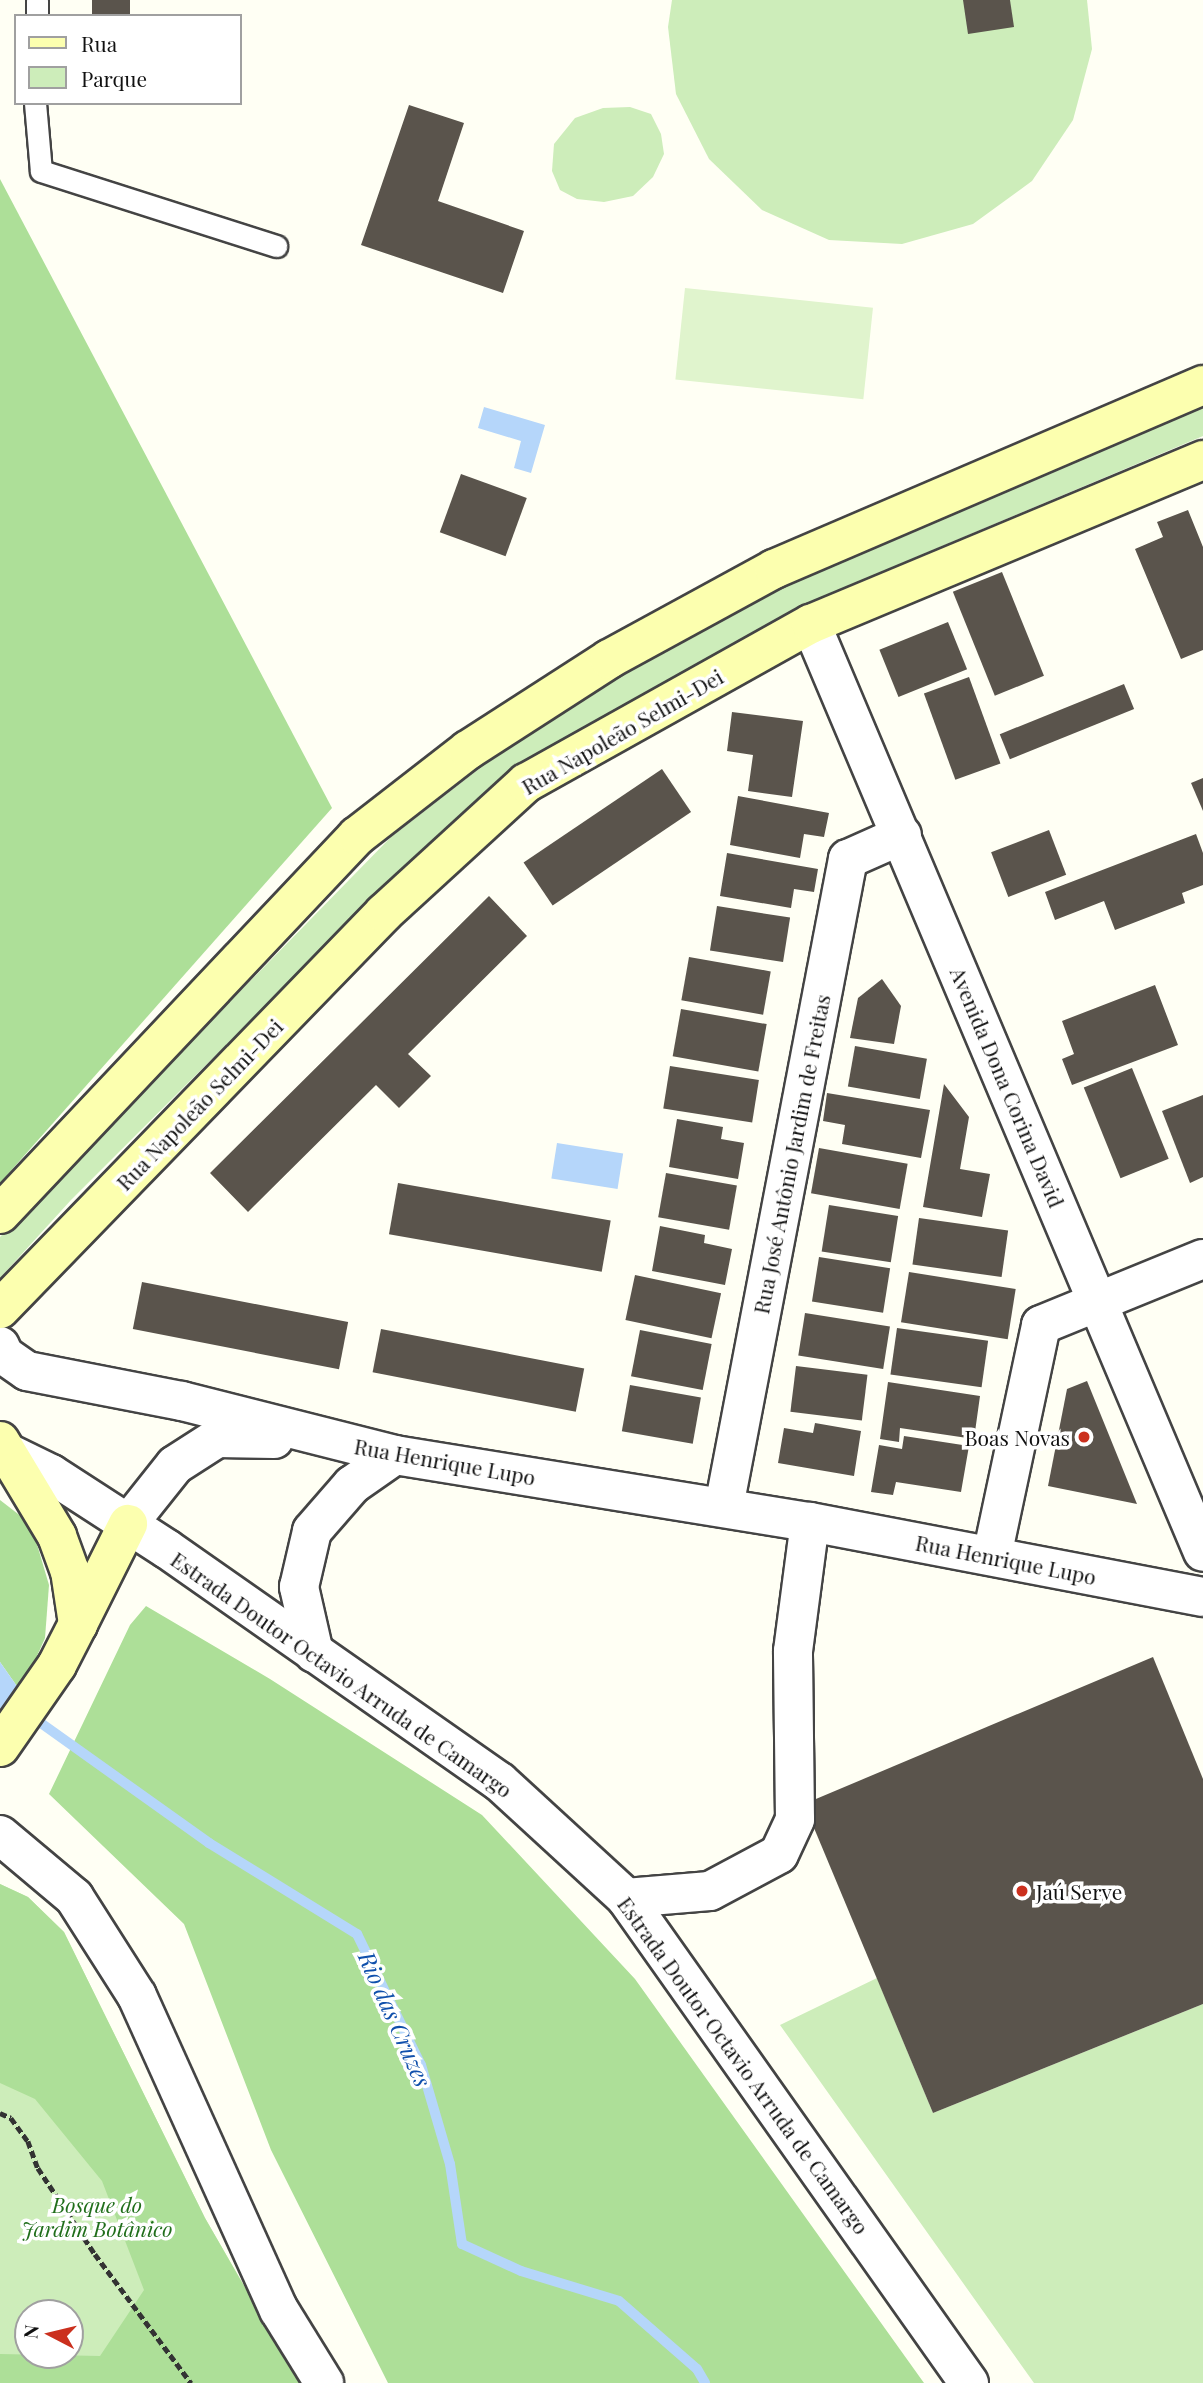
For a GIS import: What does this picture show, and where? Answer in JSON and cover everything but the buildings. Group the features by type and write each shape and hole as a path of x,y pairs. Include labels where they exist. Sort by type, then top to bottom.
{"main road":[{"path":"0,1214 357,836 468,750 609,659 774,569 1203,385"},
{"name":"Rua Napoleão Selmi-Dei","path":"0,1309 384,914 526,783 811,624 1203,460"},
{"path":"1,1446 57,1536 70,1572 78,1624"},
{"path":"0,1748 57,1665 128,1524"}],"street":[{"name":"Avenida Dona Corina David","path":"811,624 1203,1552"},
{"name":"Rua José Antônio Jardim de Freitas","path":"724,1507 848,859 902,835"},
{"path":"992,1556 1041,1325 1203,1259"},
{"name":"Rua Henrique Lupo","path":"0,1346 4,1355 27,1371 182,1401 395,1455 810,1522 1203,1597"},
{"name":"Rua Henrique Lupo","path":"128,1524 175,1465 217,1438 332,1441"},
{"name":"Estrada Doutor Octavio Arruda de Camargo","path":"1,1446 128,1524 500,1782 626,1898 969,2383"},
{"path":"314,1653 299,1587 312,1531 352,1485 395,1455"},
{"path":"626,1898 710,1891 779,1854 794,1819 793,1651 810,1522"},
{"path":"0,1835 74,1897 137,1996 278,2310 324,2383"}],"lane":[{"path":"35,105 41,171 276,246"}],"path":[{"path":"0,2113 11,2118 28,2141 38,2168 94,2254 191,2383"}],"green space":[{"path":"672,0 1087,0 1092,49 1073,120 1032,181 973,224 902,244 829,240 762,210 709,159 676,94 668,27"},
{"path":"630,107 651,114 661,134 664,154 653,177 633,196 604,202 577,199 560,190 552,171 554,144 575,118 603,108"},
{"path":"0,179 332,808 0,1183"},
{"path":"685,288 873,308 863,399 675,379"},
{"path":"1203,405 1203,436 824,596 538,758 412,859 71,1200 0,1278 0,1237 391,837 519,738 642,654 782,583"},
{"path":"0,1500 31,1524 49,1585 45,1638 21,1692 0,1662"},
{"path":"146,1606 270,1679 482,1815 635,1979 924,2383 388,2383 271,2150 184,1924 49,1794 130,1625"},
{"name":"Bosque do Jardim Botânico","path":"0,1884 28,1897 64,1932 205,2218 300,2383 0,2383"},
{"name":"Bosque do Jardim Botânico","path":"0,1884 28,1897 64,1932 205,2218 300,2383 0,2383 0,2354 14,2354 14,2369 84,2369 84,2356 100,2356 144,2290 102,2181 35,2099 0,2083"},
{"path":"877,1978 933,2113 1203,2004 1203,2383 1034,2383 780,2025"}],"water":[{"path":"484,407 545,425 531,473 514,468 521,441 478,428"},
{"path":"557,1143 623,1153 618,1189 551,1179"},
{"path":"0,1662 21,1692 0,1719"}],"waterway":[{"name":"Rio das Cruzes","path":"31,1716 209,1843 357,1934 421,2065 450,2164 462,2244 521,2271 619,2301 697,2369 705,2383"}],"place":[{"name":"Boas Novas","path":"1084,1437"},
{"name":"Jaú Serve","path":"1022,1891"}]}
